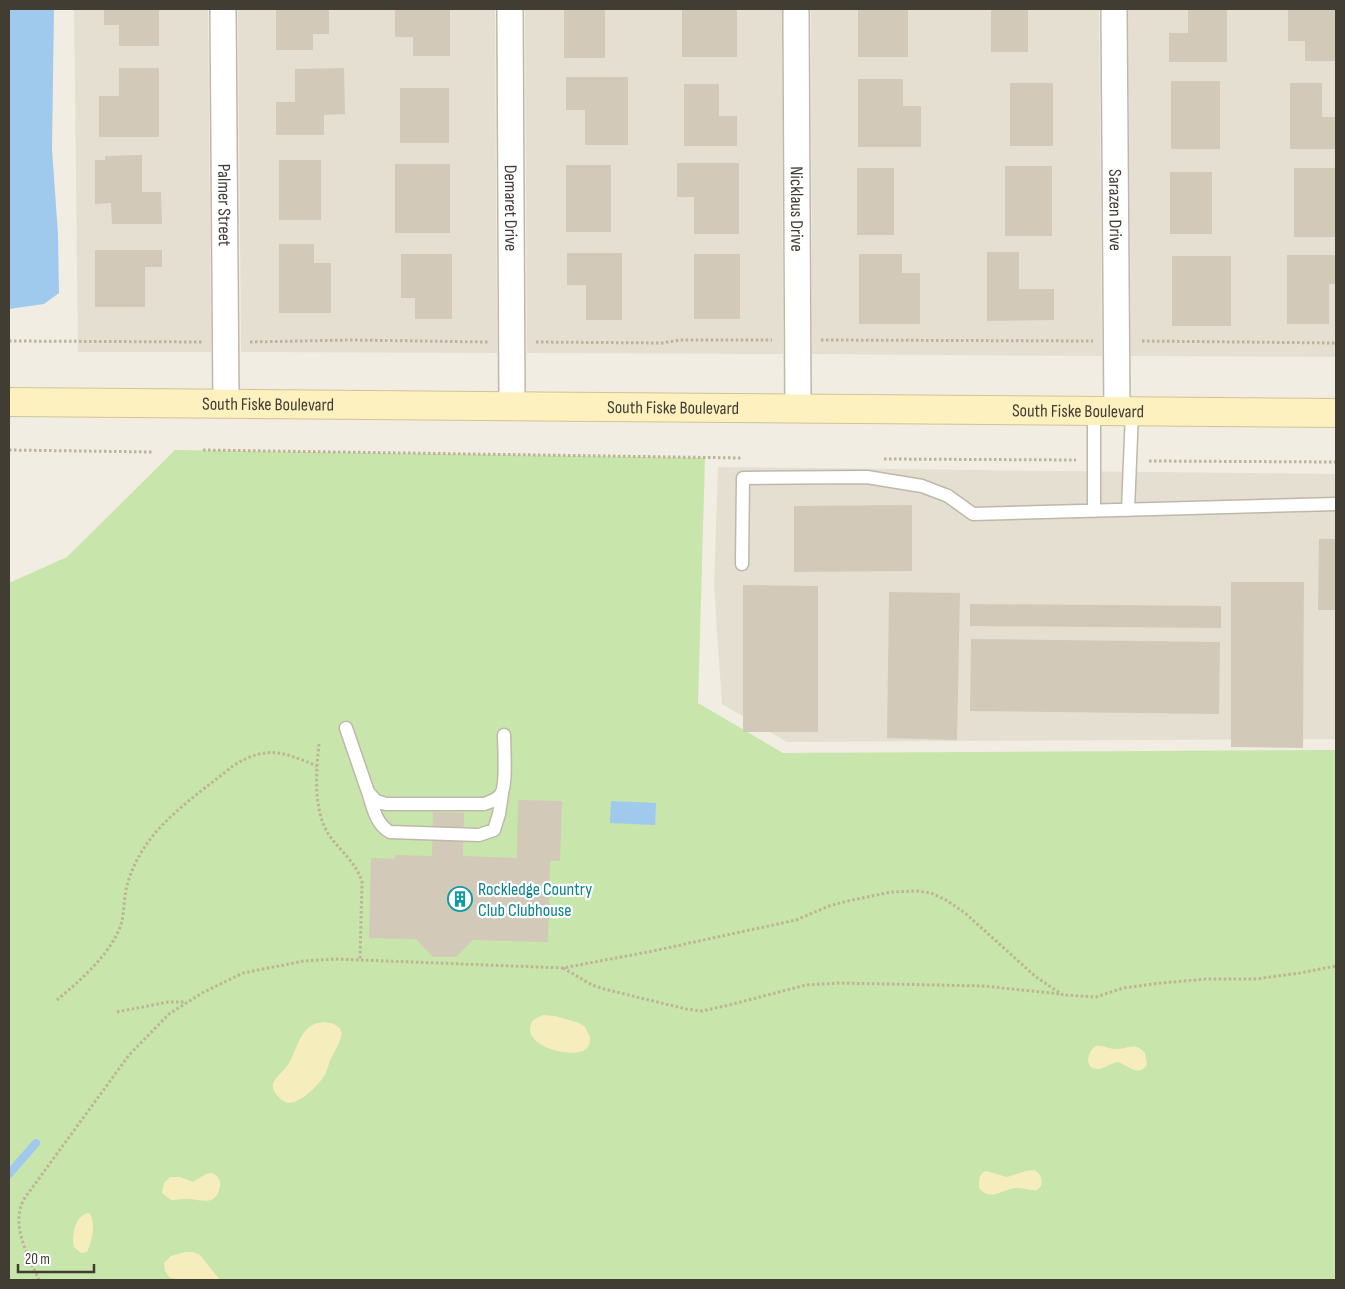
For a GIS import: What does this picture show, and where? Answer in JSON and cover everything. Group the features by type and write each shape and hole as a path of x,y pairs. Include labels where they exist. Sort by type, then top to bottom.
{"main road":[{"name":"South Fiske Boulevard","path":"9,402 1336,413"}],"street":[{"name":"Palmer Street","path":"223,9 226,403"},
{"name":"Demaret Drive","path":"510,9 512,406"},
{"name":"Nicklaus Drive","path":"796,9 798,408"},
{"name":"Sarazen Drive","path":"1114,9 1114,412"}],"lane":[{"path":"1114,412 1128,510"},
{"path":"1094,511 1114,412"},
{"path":"742,564 743,478 867,477 913,484 948,496 973,514 1336,504"},
{"path":"346,728 380,824 390,832 479,835 494,830 504,779 504,735"},
{"path":"368,792 376,802 386,804 484,804 493,802 502,794"}],"path":[{"path":"249,342 351,340 494,342"},
{"path":"527,342 662,343 680,340 777,340"},
{"path":"816,340 1096,341"},
{"path":"9,341 202,342"},
{"path":"1137,341 1336,343"},
{"path":"9,450 152,452"},
{"path":"319,744 316,766 319,812 329,835 353,862 362,882 360,960"},
{"path":"57,1000 81,980 111,944 122,920 126,888 146,844 178,810 243,759 275,752 288,754 316,766"},
{"path":"39,1280 22,1241 19,1226 20,1206 106,1084 129,1055 169,1014 202,993 243,973 304,961 360,960 564,968 796,920 829,906 847,901 891,892 917,891 931,893 946,900 965,913 1030,972 1063,995"},
{"path":"564,968 604,989 686,1009 702,1011 806,984 984,986 1096,997 1123,988 1161,983 1207,979 1255,979 1336,966"},
{"path":"117,1012 168,1002 186,1002"}],"shaded area":[{"path":"74,9 208,9 211,352 78,352"},
{"path":"238,9 495,9 497,353 241,352"},
{"path":"525,9 782,9 783,354 527,353"},
{"path":"811,9 1099,9 1102,356 812,354"},
{"path":"1128,9 1336,9 1336,357 1131,356"},
{"path":"718,467 1336,474 1336,739 787,742 722,704 714,586"}],"green space":[{"path":"175,450 705,458 698,703 783,753 1336,750 1336,1280 9,1280 9,583 67,557"}],"sand":[{"path":"543,1015 555,1016 579,1023 585,1027 590,1037 588,1047 581,1052 572,1053 550,1049 540,1044 533,1037 530,1029 533,1020"},
{"path":"324,1022 333,1024 341,1031 340,1041 325,1074 317,1086 305,1096 299,1100 287,1103 274,1092 274,1082 290,1062 298,1042 309,1027"},
{"path":"1096,1046 1115,1049 1132,1046 1138,1048 1145,1053 1147,1065 1140,1070 1133,1070 1118,1062 1094,1069 1088,1060 1090,1052"},
{"path":"1034,1170 1042,1181 1041,1186 1037,1190 1017,1188 993,1195 979,1188 980,1176 986,1171 1007,1177"},
{"path":"212,1173 219,1178 220,1182 218,1192 213,1199 205,1201 189,1199 171,1200 162,1193 164,1183 170,1177 180,1177 193,1182 206,1174"},
{"path":"88,1213 93,1222 92,1238 87,1252 81,1253 74,1247 73,1237 77,1222"},
{"path":"185,1252 199,1254 220,1280 170,1278 165,1271 164,1263 171,1256"}],"water":[{"path":"9,9 54,9 52,149 58,234 59,293 44,304 9,309"},
{"path":"611,801 656,803 655,825 610,823"}],"building":[{"path":"104,9 159,9 159,46 119,46 119,25 104,25"},
{"path":"276,9 329,9 329,34 313,34 313,50 276,50"},
{"path":"395,9 450,9 450,56 413,56 413,37 395,37"},
{"path":"564,9 605,9 605,58 564,58"},
{"path":"682,9 737,9 737,57 682,57"},
{"path":"858,9 908,9 908,57 858,57"},
{"path":"991,9 1028,9 1028,52 991,52"},
{"path":"1188,9 1227,9 1227,62 1169,62 1169,33 1188,33"},
{"path":"1288,9 1336,9 1336,61 1305,61 1305,41 1288,41"},
{"path":"119,68 159,68 159,137 99,137 99,96 119,96"},
{"path":"344,68 345,114 324,115 324,135 276,135 276,102 295,102 295,69"},
{"path":"566,77 628,77 628,145 585,145 585,110 566,110"},
{"path":"858,79 903,79 903,106 921,106 921,147 858,147"},
{"path":"1171,81 1220,81 1220,149 1171,149"},
{"path":"1010,83 1053,83 1053,146 1010,146"},
{"path":"1290,83 1322,83 1322,117 1336,117 1336,149 1290,149"},
{"path":"684,84 719,84 719,116 737,116 737,146 684,146"},
{"path":"400,88 449,88 449,143 400,143"},
{"path":"142,155 142,192 161,192 162,224 112,224 111,203 95,204 95,160 105,160 105,156"},
{"path":"279,160 321,160 321,220 279,220"},
{"path":"677,163 739,163 739,234 694,234 694,197 677,197"},
{"path":"395,164 450,164 450,233 395,233"},
{"path":"566,165 611,165 611,232 566,232"},
{"path":"1005,166 1052,166 1052,236 1005,236"},
{"path":"857,168 894,168 894,235 857,235"},
{"path":"1294,168 1336,168 1336,237 1294,237"},
{"path":"1170,172 1212,172 1212,234 1170,234"},
{"path":"279,244 314,244 314,263 331,263 331,313 279,313"},
{"path":"95,250 162,250 162,267 145,267 145,307 95,307"},
{"path":"987,252 1019,252 1019,289 1054,289 1054,320 987,321"},
{"path":"567,253 622,253 622,320 586,320 586,285 567,285"},
{"path":"401,254 452,254 452,319 415,319 415,298 401,298"},
{"path":"694,254 740,254 740,319 694,319"},
{"path":"859,254 902,254 902,273 920,273 920,324 859,324"},
{"path":"1287,255 1336,255 1336,284 1329,284 1329,324 1287,324"},
{"path":"1172,256 1231,256 1231,326 1172,326"},
{"path":"912,505 912,571 794,572 794,506"},
{"path":"1319,539 1336,539 1336,610 1318,610"},
{"path":"1231,582 1304,582 1303,748 1231,747"},
{"path":"743,585 818,586 818,732 743,732"},
{"path":"889,592 960,593 957,740 887,738"},
{"path":"970,604 1221,606 1221,628 970,626"},
{"path":"971,639 1220,642 1219,714 970,711"},
{"name":"Rockledge Country Club Clubhouse","path":"518,800 562,801 560,861 550,861 548,942 473,940 456,957 433,957 416,939 369,938 371,858 395,859 395,855 432,856 433,812 464,813 463,856 517,858"}],"waterway":[{"path":"9,1174 36,1143"}],"place":[{"name":"Rockledge Country Club Clubhouse","path":"460,899"}]}
